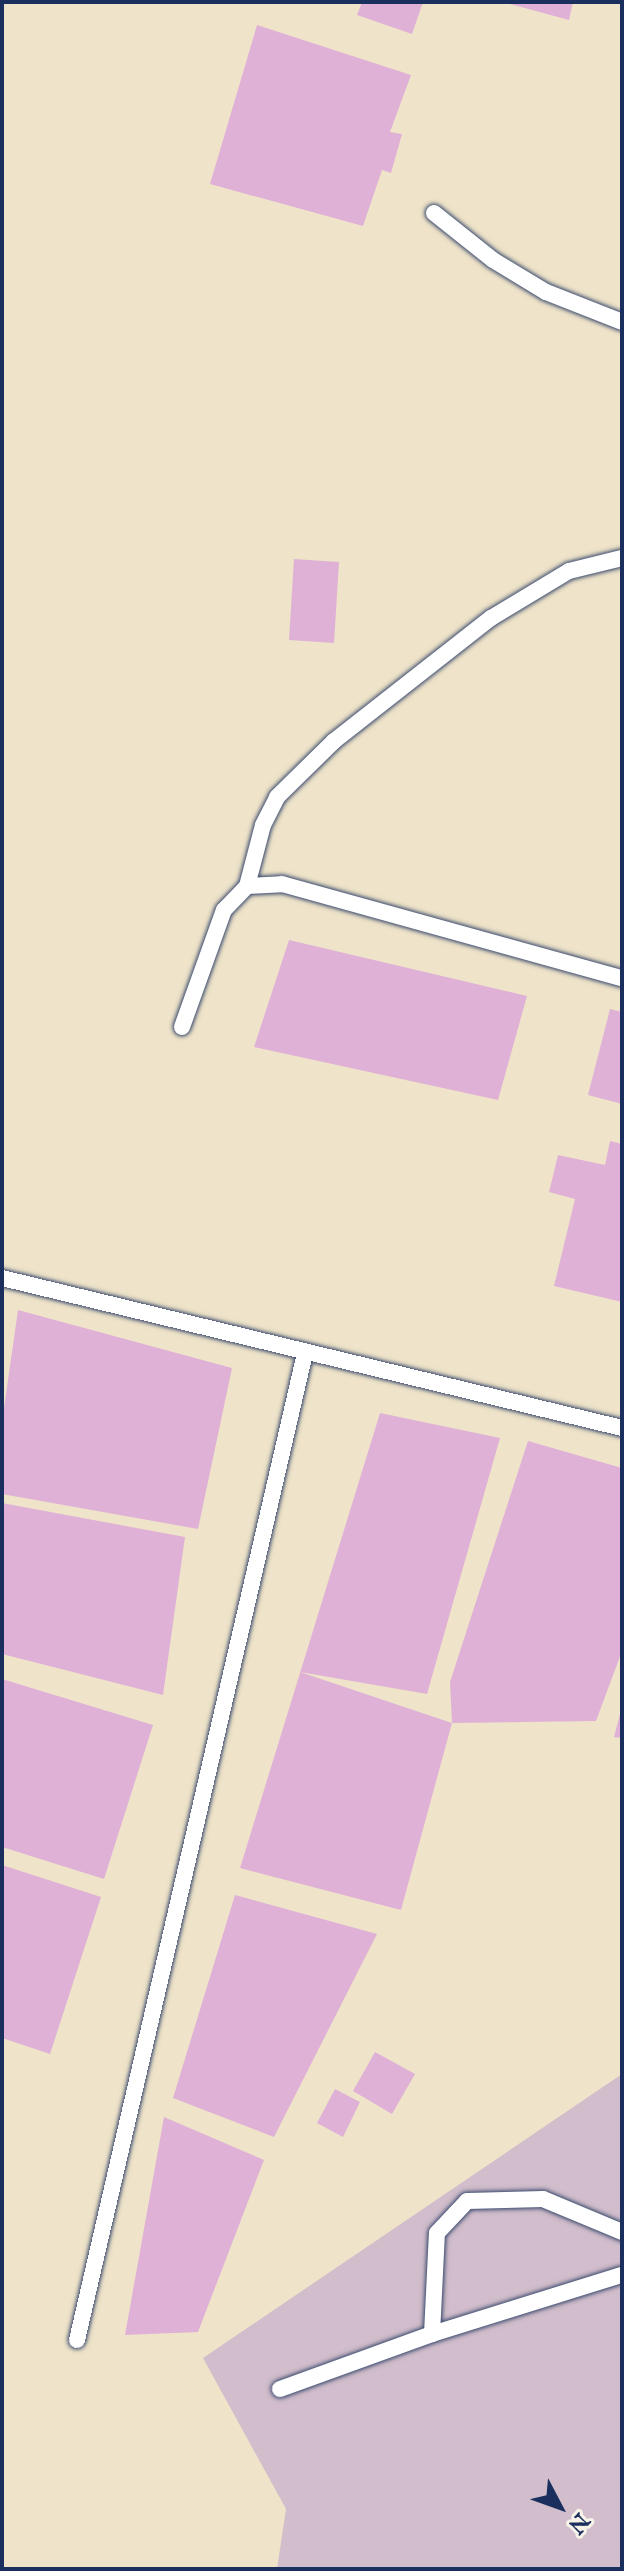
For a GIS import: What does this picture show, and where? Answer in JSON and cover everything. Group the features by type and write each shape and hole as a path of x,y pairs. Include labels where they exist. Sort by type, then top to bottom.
{"lane":[{"path":"434,213 493,260 546,292 622,322"},
{"path":"182,1027 224,910 247,886 263,825 277,797 334,741 491,618 569,571 622,558"},
{"path":"247,886 282,884 622,978"},
{"path":"2,1278 622,1428"},
{"path":"77,2340 305,1353"},
{"path":"432,2334 437,2233 467,2201 543,2199 622,2232"},
{"path":"280,2389 432,2334 622,2275"}],"shaded area":[{"path":"622,2074 622,2569 277,2569 286,2509 203,2358"}],"building":[{"path":"362,2 423,2 412,34 357,15"},
{"path":"502,2 573,2 569,20"},
{"path":"257,25 411,75 390,132 402,134 391,173 382,170 363,226 210,184"},
{"path":"294,559 339,562 334,643 289,640"},
{"path":"289,940 527,996 498,1100 254,1047"},
{"path":"610,1009 622,1012 622,1104 588,1095"},
{"path":"610,1141 622,1144 622,1302 554,1286 575,1199 549,1192 558,1155 605,1165"},
{"path":"18,1310 232,1368 198,1529 2,1494 2,1422"},
{"path":"380,1413 500,1438 427,1694 300,1672"},
{"path":"528,1441 622,1468 622,1651 596,1721 452,1723 450,1682"},
{"path":"2,1503 185,1537 163,1695 2,1654"},
{"path":"300,1672 452,1723 401,1910 240,1868"},
{"path":"2,1679 153,1725 104,1879 2,1847"},
{"path":"622,1710 622,1738 614,1737"},
{"path":"2,1865 101,1897 50,2054 2,2038"},
{"path":"235,1895 377,1934 274,2137 173,2098"},
{"path":"375,2052 415,2074 392,2114 353,2091"},
{"path":"335,2089 360,2102 343,2137 317,2123"},
{"path":"164,2117 264,2160 198,2332 125,2335"}]}
